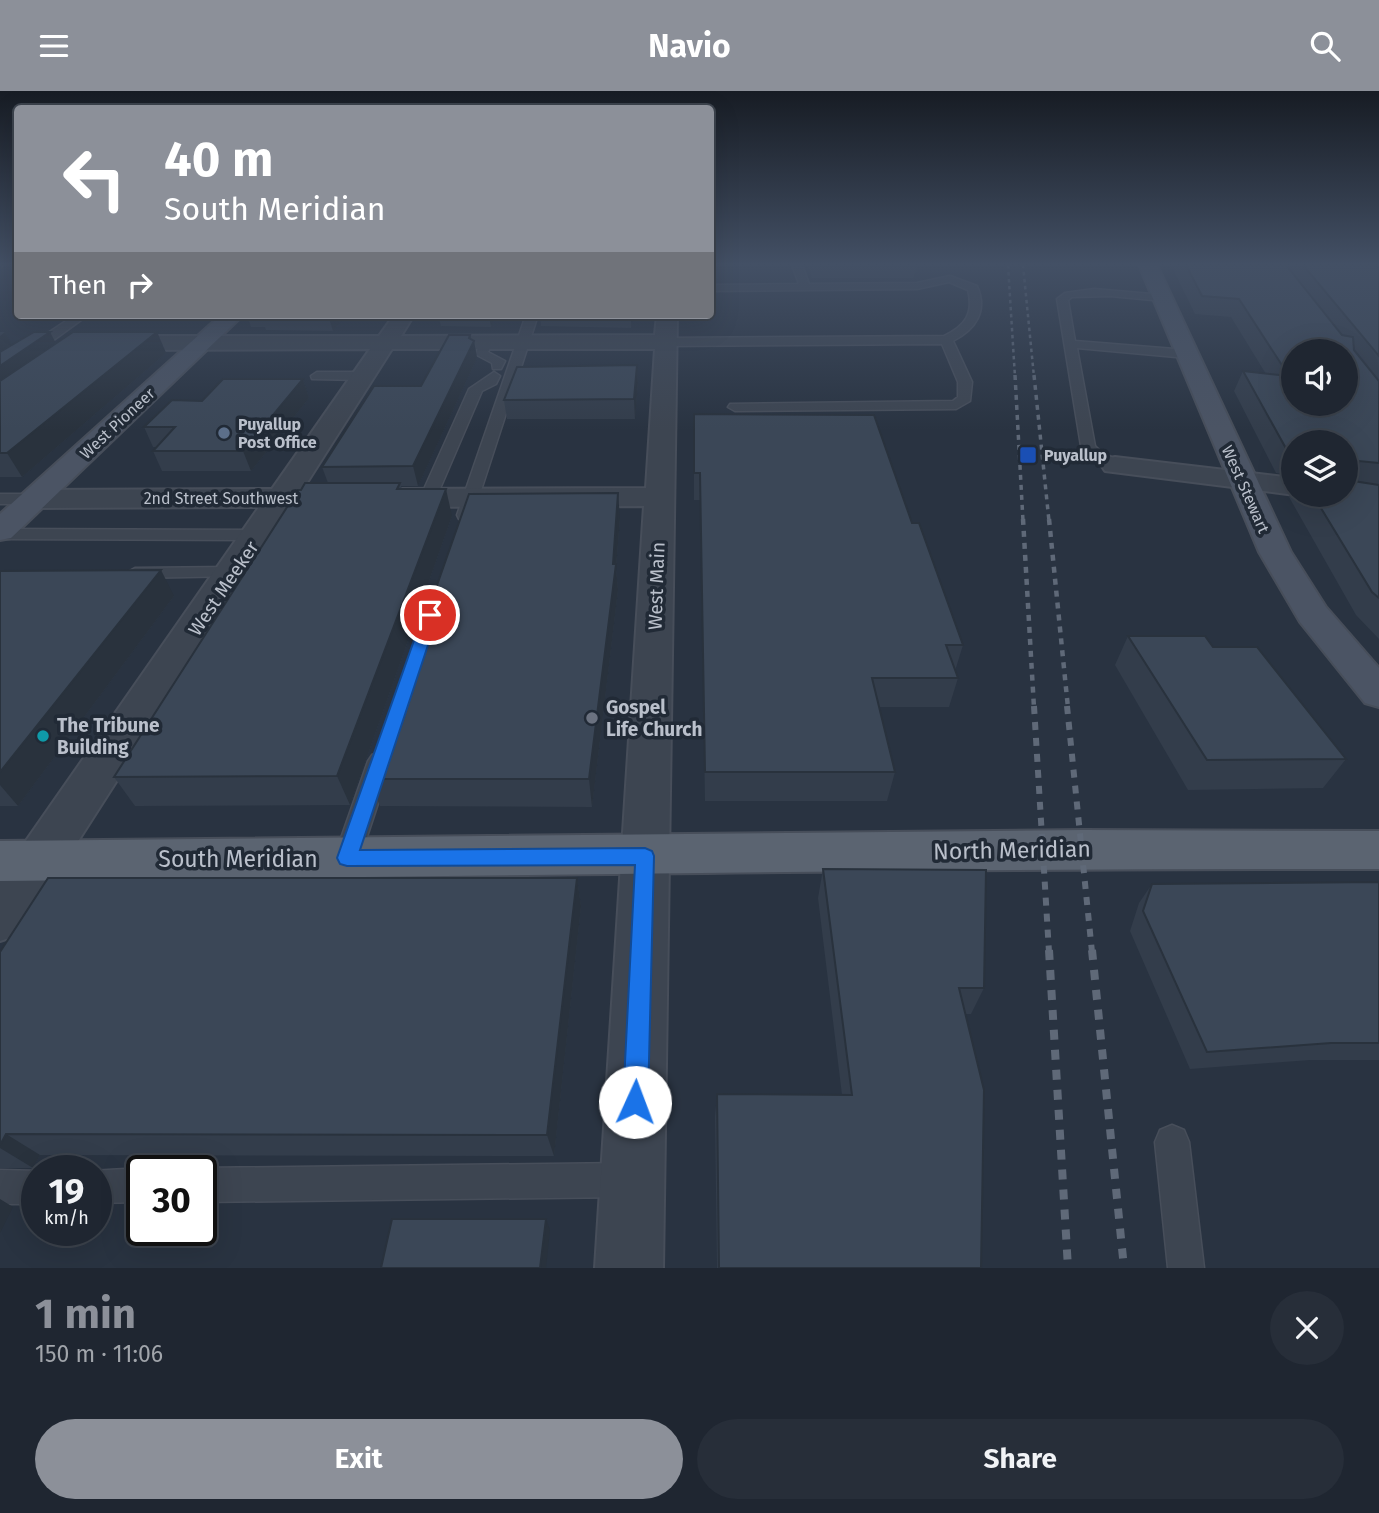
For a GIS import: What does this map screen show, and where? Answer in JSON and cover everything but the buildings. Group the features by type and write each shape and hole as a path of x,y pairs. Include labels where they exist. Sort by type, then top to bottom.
{"main road":[{"name":"North Meridian","path":"645,856 1083,849 1379,850"},
{"name":"South Meridian","path":"20,860 645,856"}],"street":[{"name":"West Pioneer","path":"0,533 228,320"},
{"name":"West Meeker","path":"0,919 20,860 233,572 401,320"},
{"name":"West Stewart","path":"1172,320 1241,481 1275,552 1301,597 1330,637 1379,693"},
{"path":"33,346 523,342 666,328"},
{"name":"West Main","path":"629,1268 666,328"},
{"path":"1115,465 1281,486"},
{"path":"375,498 660,496"},
{"name":"2nd Street Southwest","path":"34,499 335,498"}],"lane":[{"path":"33,346 74,320"},
{"path":"461,527 530,320"},
{"path":"666,328 946,340 964,332 973,320"},
{"path":"1067,320 1090,450 1099,459 1115,465"},
{"path":"735,407 956,405 965,398 966,386 946,340"},
{"path":"428,498 476,389 491,381 499,361 481,353 487,342"},
{"path":"1072,344 1187,355"},
{"path":"317,376 363,376"},
{"path":"0,499 34,499"},
{"path":"0,533 258,535"},
{"path":"119,573 233,572"},
{"path":"347,858 388,737"},
{"path":"1172,1142 1186,1268"},
{"path":"217,1185 632,1180"},
{"path":"0,1187 21,1187"}],"railway":[{"path":"1011,320 1015,377"},
{"path":"1028,320 1034,377"},
{"path":"1015,375 1023,521"},
{"path":"1034,375 1049,521"},
{"path":"1023,519 1034,708"},
{"path":"1049,519 1068,708"},
{"path":"1034,706 1049,952"},
{"path":"1067,706 1092,952"},
{"path":"1049,950 1068,1268"},
{"path":"1092,950 1124,1268"}],"place":[{"name":"Puyallup Post Office","path":"224,433"},
{"name":"Puyallup","path":"1028,455"},
{"name":"Gospel Life Church","path":"592,718"},
{"name":"The Tribune Building","path":"43,736"}],"route":[{"path":"430,615 347,858 645,856 635,1102"}]}
